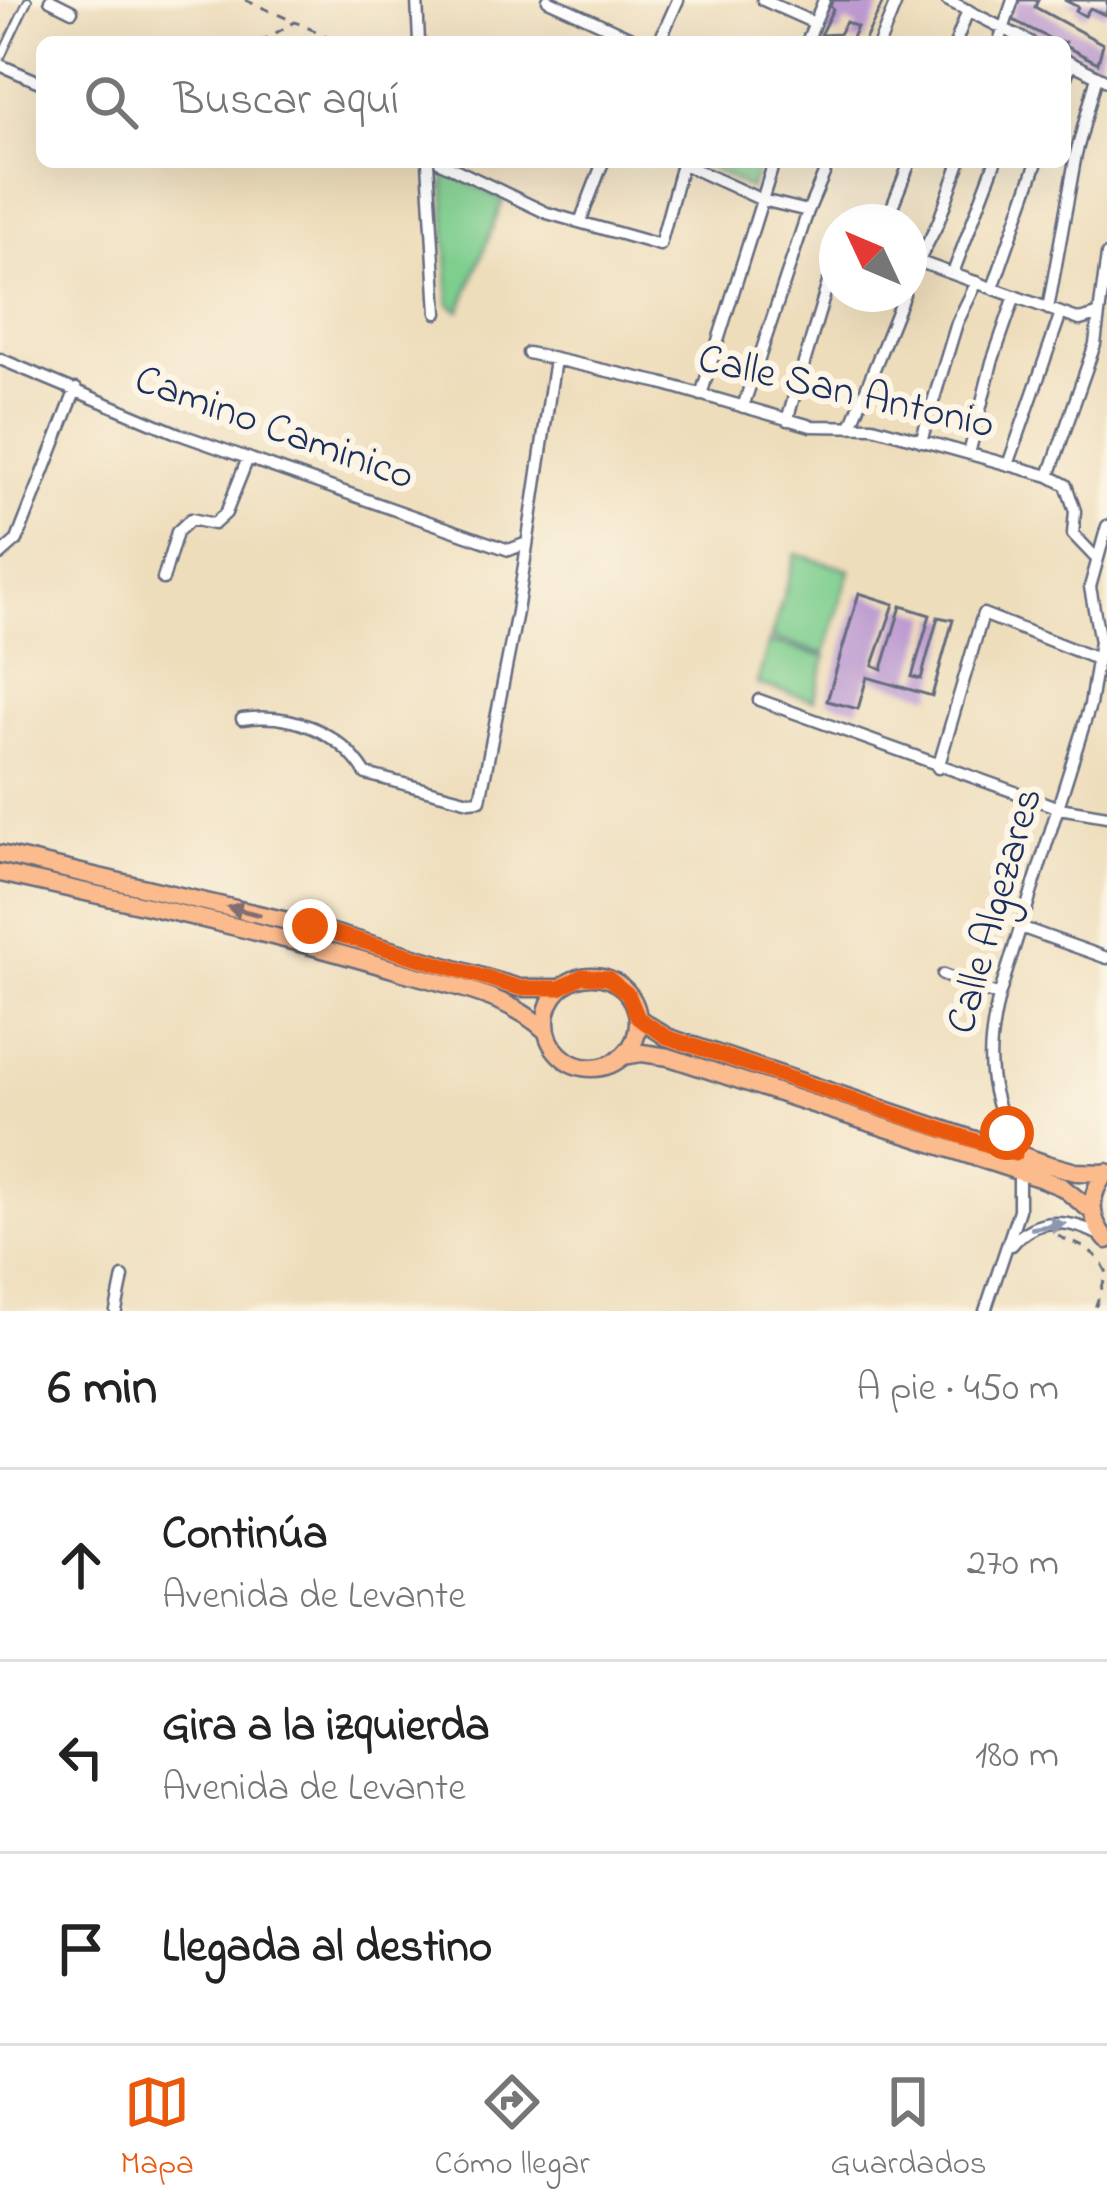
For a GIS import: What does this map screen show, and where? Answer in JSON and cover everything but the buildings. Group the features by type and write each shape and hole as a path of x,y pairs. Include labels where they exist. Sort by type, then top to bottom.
{"main road":[{"path":"0,854 310,926 520,988 560,988 582,976 608,978 628,994 638,1018 636,1034 623,1056"},
{"path":"0,873 368,961 502,1002 525,1013 546,1031 557,1052 577,1066 601,1067 642,1053 669,1057 1017,1163 1107,1172"},
{"path":"546,1031 546,1012 560,988"},
{"path":"638,1018 667,1037 1017,1163 1063,1187 1092,1211 1106,1239"},
{"path":"1092,1211 1093,1194 1107,1172"}],"street":[{"path":"50,0 72,11"},
{"path":"417,0 421,36"},
{"path":"548,0 627,36"},
{"path":"662,36 678,0"},
{"path":"763,0 812,22"},
{"path":"808,36 824,0"},
{"path":"882,36 897,0"},
{"path":"947,0 1018,36"},
{"path":"1000,36 1013,0"},
{"path":"958,36 968,10"},
{"path":"0,62 36,80"},
{"path":"1008,465 1054,311 1076,154 1102,78 1071,62"},
{"path":"428,168 437,313"},
{"path":"453,168 548,213 660,245 679,168"},
{"path":"580,222 601,168"},
{"path":"691,168 762,200 808,211"},
{"path":"701,395 772,168"},
{"path":"743,407 826,168"},
{"path":"893,204 908,168"},
{"path":"927,239 938,223 958,168"},
{"path":"953,273 993,168"},
{"path":"993,288 1035,168"},
{"path":"1095,557 1073,534 1075,511 1066,484 1049,476 1095,344 1107,256"},
{"path":"927,265 1080,320 1097,315"},
{"path":"921,441 957,323 976,282"},
{"path":"969,454 992,362 1015,296"},
{"path":"787,420 819,312"},
{"path":"852,424 897,312"},
{"name":"Calle San Antonio","path":"528,352 812,426 852,424 1049,476"},
{"name":"Camino Caminico","path":"0,359 248,458 508,550 527,543"},
{"path":"242,718 267,716 314,726 352,752 366,774 480,800 555,359"},
{"path":"0,555 17,540 76,388"},
{"path":"163,579 178,532 191,519 214,524 226,513 248,458"},
{"name":"Calle Algezares","path":"985,1311 1019,1210 1017,1163 998,1112 988,1043 1090,705 1100,642 1090,586 1107,526"},
{"path":"938,768 983,614 1097,659"},
{"path":"758,700 938,768 1059,808 1107,816"},
{"path":"1023,928 1107,958"},
{"path":"943,974 999,996"},
{"path":"1004,1258 1020,1236 1044,1223 1072,1224 1106,1239"},
{"path":"116,1311 123,1277"}],"lane":[{"path":"0,62 28,0"}],"path":[{"path":"245,0 326,36"},
{"path":"270,36 295,22"},
{"path":"1094,1311 1107,1273"}],"green space":[{"path":"710,168 758,168 750,189"},
{"path":"444,170 503,200 460,311 449,304"},
{"path":"796,554 850,570 825,654 771,638"},
{"path":"769,642 826,657 814,700 757,684"}],"route":[{"path":"310,926 532,991 560,988 582,976 608,978 628,994 638,1018 667,1037 1015,1154 1007,1133"}]}
